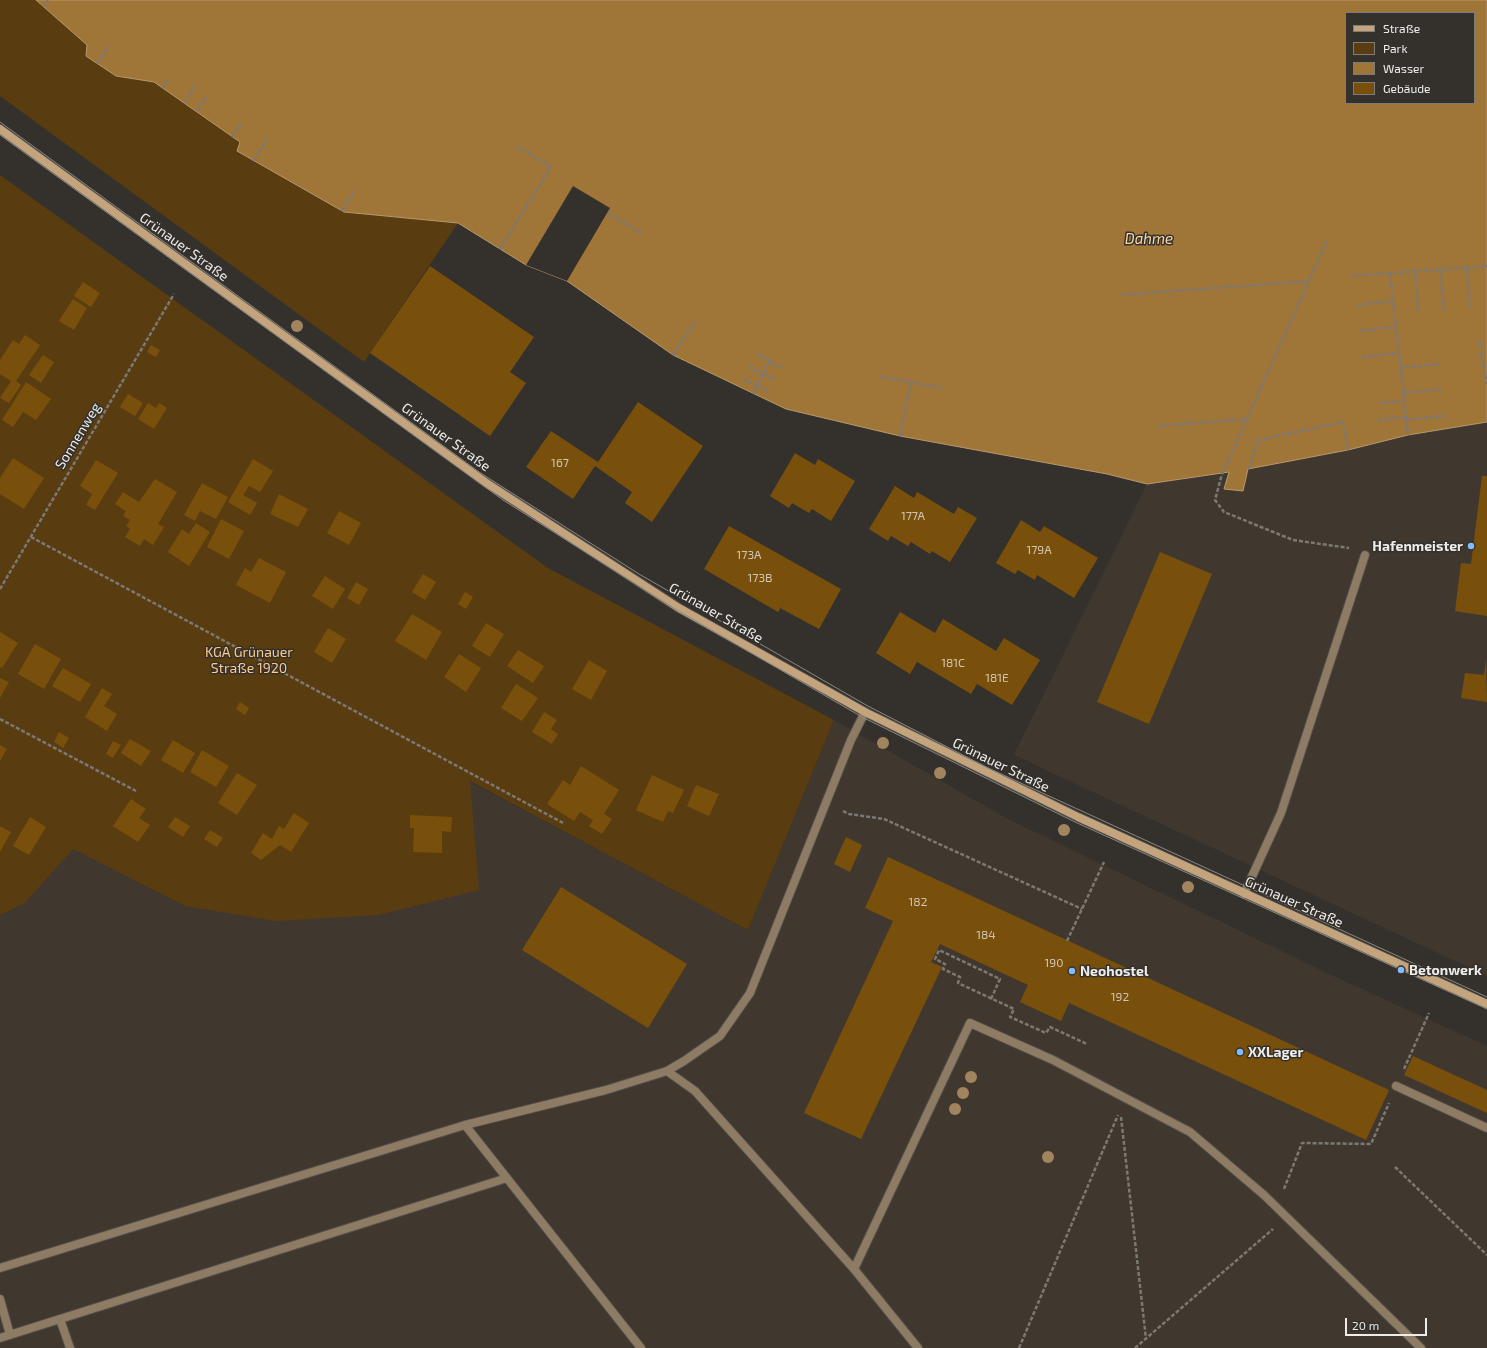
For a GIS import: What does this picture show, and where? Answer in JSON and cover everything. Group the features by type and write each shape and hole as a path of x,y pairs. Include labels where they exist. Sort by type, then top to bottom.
{"main road":[{"name":"Grünauer Straße","path":"0,129 485,482 679,608 865,712 1078,818 1487,1004"}],"lane":[{"path":"1244,894 1281,813 1365,555"},
{"path":"0,1268 465,1125 606,1090 667,1071 720,1036 750,993 851,740 865,712"},
{"path":"854,1269 970,1023 1053,1060 1190,1132 1273,1203 1421,1348"},
{"path":"667,1071 695,1091 854,1269 918,1348"},
{"path":"1396,1086 1487,1128"},
{"path":"465,1125 641,1348"},
{"path":"0,1338 507,1178"},
{"path":"0,1299 10,1335"},
{"path":"60,1319 70,1348"}],"path":[{"path":"43,6 48,0"},
{"path":"97,63 108,47"},
{"path":"163,88 169,79"},
{"path":"184,102 196,84"},
{"path":"197,111 208,96"},
{"path":"232,137 241,123"},
{"path":"253,161 268,138"},
{"path":"500,249 551,167 518,148"},
{"path":"342,211 355,190"},
{"path":"608,213 642,234"},
{"path":"1327,241 1222,474 1215,500 1224,512 1293,540 1358,549 1365,555"},
{"path":"1352,276 1487,266"},
{"path":"1467,267 1470,308"},
{"path":"1440,270 1444,310"},
{"path":"1415,271 1418,311"},
{"path":"1390,273 1408,435"},
{"path":"1121,295 1308,281"},
{"name":"Sonnenweg","path":"0,589 174,294"},
{"path":"1357,305 1392,301"},
{"path":"673,355 695,322"},
{"path":"1360,330 1396,327"},
{"path":"1479,340 1487,384"},
{"path":"1362,357 1398,353"},
{"path":"757,354 770,360 769,362 782,367"},
{"path":"753,394 769,362"},
{"path":"1400,368 1440,364"},
{"path":"749,367 776,380"},
{"path":"879,376 942,388"},
{"path":"743,379 770,392"},
{"path":"900,436 911,382"},
{"path":"1403,393 1442,389"},
{"path":"1379,404 1403,400"},
{"path":"1378,420 1445,416"},
{"path":"1157,426 1247,419"},
{"path":"1248,469 1259,440 1343,422 1348,450"},
{"path":"30,537 564,824"},
{"path":"0,719 136,791"},
{"path":"826,804 849,814 884,819 1082,909"},
{"path":"1067,941 1104,862"},
{"path":"991,999 1000,979 939,950 935,959 945,964 943,969 960,977 958,983 991,999 1014,1010 1010,1016 1046,1034 1050,1027 1087,1044"},
{"path":"1273,1203 1282,1194 1302,1143 1371,1144 1429,1012"},
{"path":"1019,1348 1120,1110 1146,1339"},
{"path":"1394,1167 1487,1255"},
{"path":"1135,1348 1287,1217"}],"shaded area":[{"path":"1487,422 1487,976 1014,755 1147,484 1229,472 1224,489 1243,491 1248,469 1348,450 1408,435"},
{"path":"834,720 1006,818 1331,975 1487,1046 1487,1348 0,1348 0,915 25,903 73,849 185,906 469,781 748,930"}],"green space":[{"path":"0,0 36,0 87,45 87,56 116,76 154,82 241,142 237,150 343,212 458,223 364,362 0,96"},
{"name":"KGA Grünauer Straße 1920","path":"0,175 548,568 834,720 748,930 470,781 479,890 378,915 276,921 185,906 73,849 25,903 0,915"}],"water":[{"name":"Dahme","path":"36,0 1487,0 1487,422 1408,435 1348,450 1248,469 1243,491 1224,489 1229,472 1147,484 1107,474 900,436 786,409 673,355 567,281 526,265 458,223 344,212 237,151 240,142 154,82 116,76 86,56 87,45"}],"pier":[{"path":"573,186 610,208 567,281 526,265"}],"building":[{"path":"430,266 534,337 510,372 526,383 490,436 370,353"},
{"path":"83,282 100,293 91,307 74,296"},
{"path":"73,299 87,308 74,330 59,321"},
{"path":"25,335 40,345 16,381 21,385 9,403 0,398 11,381 0,374 0,360 13,340 19,344"},
{"path":"151,345 160,350 156,357 147,352"},
{"path":"43,355 54,362 41,383 29,375"},
{"path":"26,382 51,399 36,420 23,412 13,427 2,420"},
{"path":"128,394 143,403 135,416 120,407"},
{"path":"638,402 703,446 652,522 625,503 632,492 595,466 573,499 526,467 551,431 598,462"},
{"path":"148,403 156,408 159,403 167,408 154,429 138,419"},
{"path":"795,453 815,465 818,459 855,481 831,521 812,509 809,513 792,503 789,508 770,496"},
{"path":"13,458 44,478 24,509 0,494 0,478"},
{"path":"253,459 273,471 260,492 249,486 243,495 257,503 250,515 228,502"},
{"path":"96,460 118,473 95,510 86,505 92,494 80,486"},
{"path":"1482,476 1487,476 1487,616 1455,611 1461,563 1471,564"},
{"path":"155,479 177,492 158,524 164,527 153,545 144,539 140,546 125,537 130,529 126,526 130,520 123,516 126,511 115,504 123,492 139,502"},
{"path":"202,483 228,497 216,519 200,511 195,521 184,515"},
{"path":"895,486 914,498 917,492 954,514 958,507 977,518 950,562 932,551 930,554 911,542 908,546 891,536 888,541 869,529"},
{"path":"279,494 308,509 298,527 270,514"},
{"path":"339,511 361,523 349,545 327,533"},
{"path":"221,519 244,531 229,559 207,547"},
{"path":"1021,520 1040,532 1044,526 1098,558 1074,598 1037,575 1035,580 1018,570 1015,574 996,563"},
{"path":"196,523 210,532 189,566 168,552 182,529 189,534"},
{"path":"729,526 841,589 819,629 780,608 778,612 704,569"},
{"path":"1160,552 1212,574 1149,724 1097,702"},
{"path":"259,558 286,572 270,603 236,585 245,568 251,572"},
{"path":"423,574 436,582 425,600 412,592"},
{"path":"325,576 345,589 333,609 312,596"},
{"path":"356,582 368,589 359,605 347,598"},
{"path":"465,592 473,597 466,609 458,604"},
{"path":"900,612 935,633 943,619 996,651 1004,638 1040,660 1012,705 977,684 971,694 917,662 910,674 876,653"},
{"path":"412,614 442,632 426,660 395,641"},
{"path":"486,623 504,634 490,657 472,646"},
{"path":"328,628 346,639 332,663 314,652"},
{"path":"0,632 18,643 2,668 0,667"},
{"path":"35,644 61,659 44,689 18,674"},
{"path":"518,650 544,666 533,683 507,666"},
{"path":"459,654 481,668 466,692 444,677"},
{"path":"1486,659 1487,702 1461,698 1465,673 1484,675"},
{"path":"589,660 607,671 591,700 572,689"},
{"path":"63,668 91,684 80,702 52,686"},
{"path":"0,678 9,682 0,698"},
{"path":"516,684 538,698 522,721 501,708"},
{"path":"102,688 112,694 104,706 117,714 107,731 85,717"},
{"path":"240,702 249,708 245,715 236,709"},
{"path":"544,712 557,720 551,729 558,734 552,744 532,732"},
{"path":"59,732 69,738 63,748 54,742"},
{"path":"130,739 151,751 141,766 121,753"},
{"path":"173,740 195,753 183,773 161,760"},
{"path":"113,741 121,745 113,758 106,754"},
{"path":"0,745 7,749 0,761"},
{"path":"202,750 229,766 216,787 190,772"},
{"path":"581,766 619,790 604,814 612,819 602,834 589,826 593,820 580,812 574,821 547,804 563,780 570,785"},
{"path":"237,773 257,785 237,815 218,803"},
{"path":"652,775 684,790 673,813 668,811 663,822 636,810"},
{"path":"696,785 719,794 709,816 687,806"},
{"path":"131,799 146,809 139,818 150,825 138,842 113,826"},
{"path":"294,813 309,823 291,852 280,845 261,860 251,853 263,833 272,839 279,826 284,829"},
{"path":"410,815 452,817 451,832 442,831 442,853 413,852 414,828 410,828"},
{"path":"30,817 46,827 29,855 13,846"},
{"path":"175,817 190,826 183,837 168,827"},
{"path":"0,826 11,832 0,852"},
{"path":"210,830 223,838 217,847 204,839"},
{"path":"846,837 862,845 850,872 834,864"},
{"path":"888,857 1389,1090 1366,1140 1069,1003 1061,1021 1020,1002 1028,985 940,944 931,962 942,967 861,1139 804,1113 893,921 865,908"},
{"path":"561,887 687,964 648,1028 522,950"},
{"path":"1413,1056 1487,1090 1487,1113 1404,1075"}],"tram line":[{"path":"0,122 479,472 639,574 866,705 988,768 1487,997"},
{"path":"0,135 503,500 677,610 862,717 1075,822 1487,1009"}],"place":[{"name":"Hafenmeister","path":"1471,546"},
{"name":"Betonwerk","path":"1401,970"},
{"name":"Neohostel","path":"1072,971"},
{"name":"XXLager","path":"1240,1052"}]}
